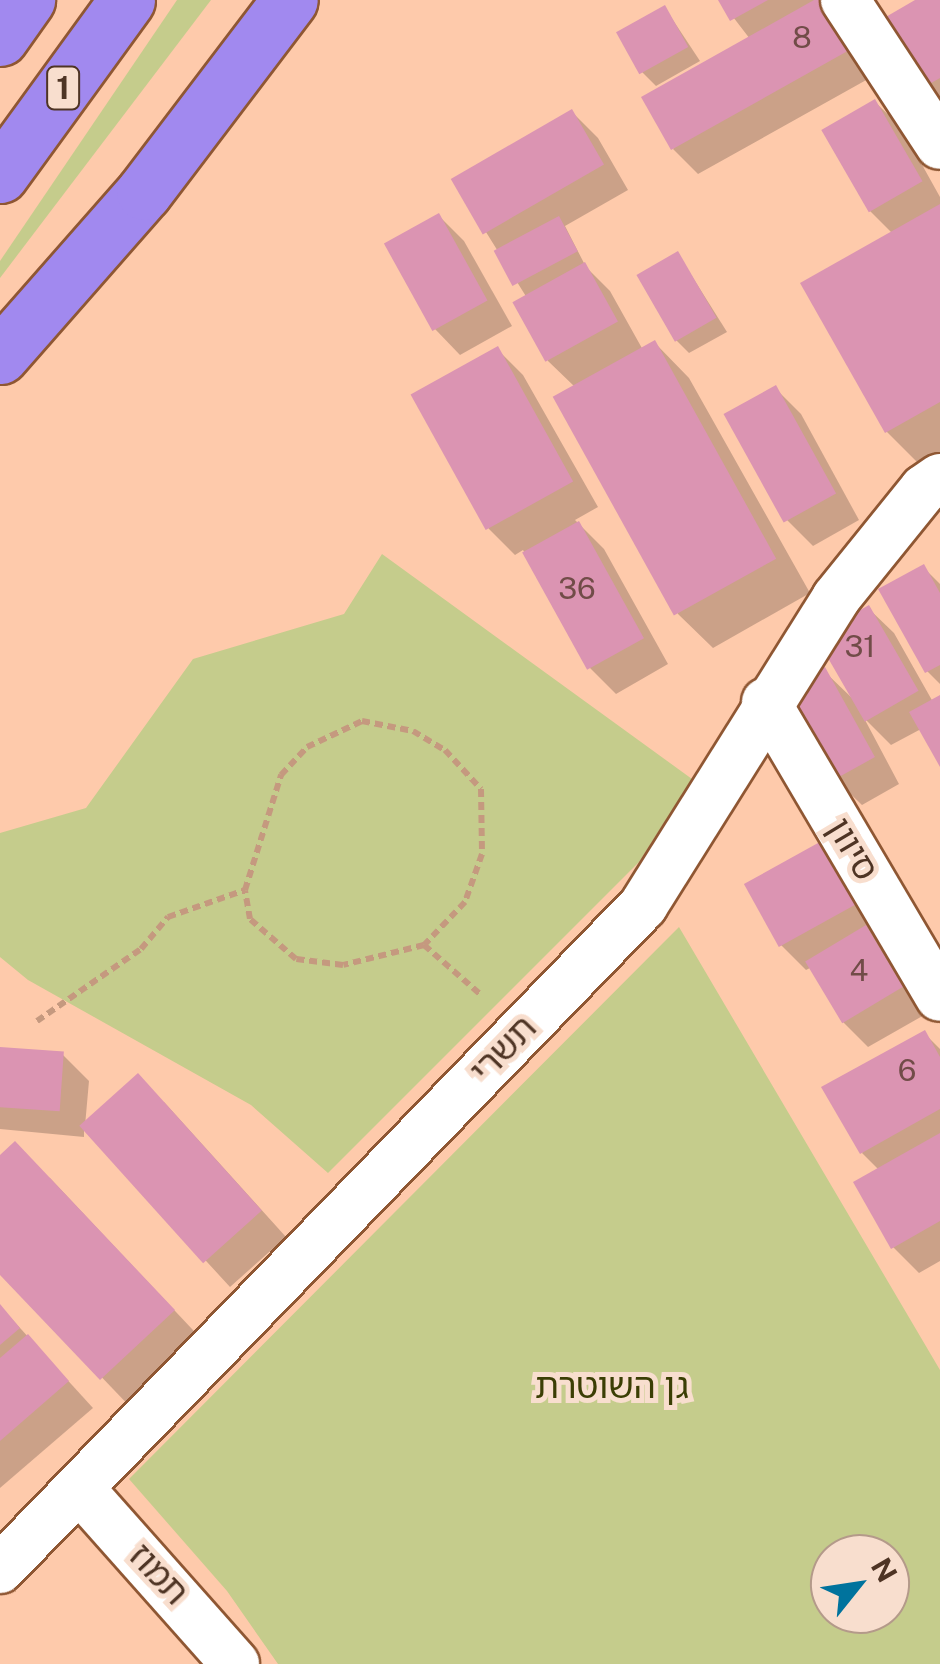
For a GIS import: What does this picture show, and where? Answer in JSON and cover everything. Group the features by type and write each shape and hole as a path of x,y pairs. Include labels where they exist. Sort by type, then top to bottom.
{"highway":[{"name":"1","path":"0,38 27,0"},
{"name":"1","path":"0,176 127,0"},
{"path":"0,356 144,192 290,0"}],"street":[{"path":"845,0 940,145"},
{"name":"תשרי","path":"0,1569 642,906 766,702 836,598 935,495"},
{"name":"סיוון","path":"766,702 940,997"},
{"name":"תמוז","path":"79,1488 235,1664"}],"path":[{"path":"362,721 413,731 445,750 481,789 482,854 465,902 424,946 343,965 296,959 250,919 245,890 281,776 307,747 362,721"},
{"path":"37,1021 142,949 168,917 245,890"},
{"path":"424,946 522,1030"}],"green space":[{"path":"177,0 211,0 0,278 0,261"},
{"path":"382,554 692,779 639,862 328,1173 251,1105 28,980 0,957 0,833 86,808 193,659 344,614"},
{"name":"גן השוטרת","path":"679,927 940,1370 940,1664 278,1664 227,1591 129,1479"}],"building":[{"path":"718,0 768,0 730,21"},
{"path":"814,0 826,0 853,48 671,150 641,97"},
{"path":"915,0 940,0 940,78 924,87 884,18"},
{"path":"665,5 688,47 639,74 616,32"},
{"path":"875,99 922,181 869,212 821,130"},
{"path":"572,109 604,164 483,234 451,179"},
{"path":"940,204 940,402 885,433 800,283"},
{"path":"439,213 487,300 432,331 384,244"},
{"path":"559,216 578,251 512,286 494,251"},
{"path":"678,251 716,318 675,342 636,275"},
{"path":"585,262 618,321 545,362 512,302"},
{"path":"655,340 776,559 674,615 553,397"},
{"path":"498,346 573,482 486,530 411,394"},
{"path":"776,385 836,493 784,523 724,414"},
{"path":"579,521 644,638 587,670 522,553"},
{"path":"924,564 940,593 940,665 925,673 878,589"},
{"path":"869,605 918,691 865,722 815,636"},
{"path":"825,667 875,757 833,780 783,690"},
{"path":"940,695 940,767 909,712"},
{"path":"827,838 862,901 779,947 744,884"},
{"path":"866,925 903,987 842,1023 805,962"},
{"path":"925,1030 940,1057 940,1109 860,1154 821,1087"},
{"path":"0,1047 64,1051 60,1111 0,1107"},
{"path":"138,1073 262,1210 203,1263 79,1126"},
{"path":"940,1133 940,1221 891,1249 853,1182"},
{"path":"15,1141 175,1310 100,1380 0,1275 0,1155"},
{"path":"0,1304 20,1328 0,1345"},
{"path":"28,1334 69,1381 0,1441 0,1358"}]}
